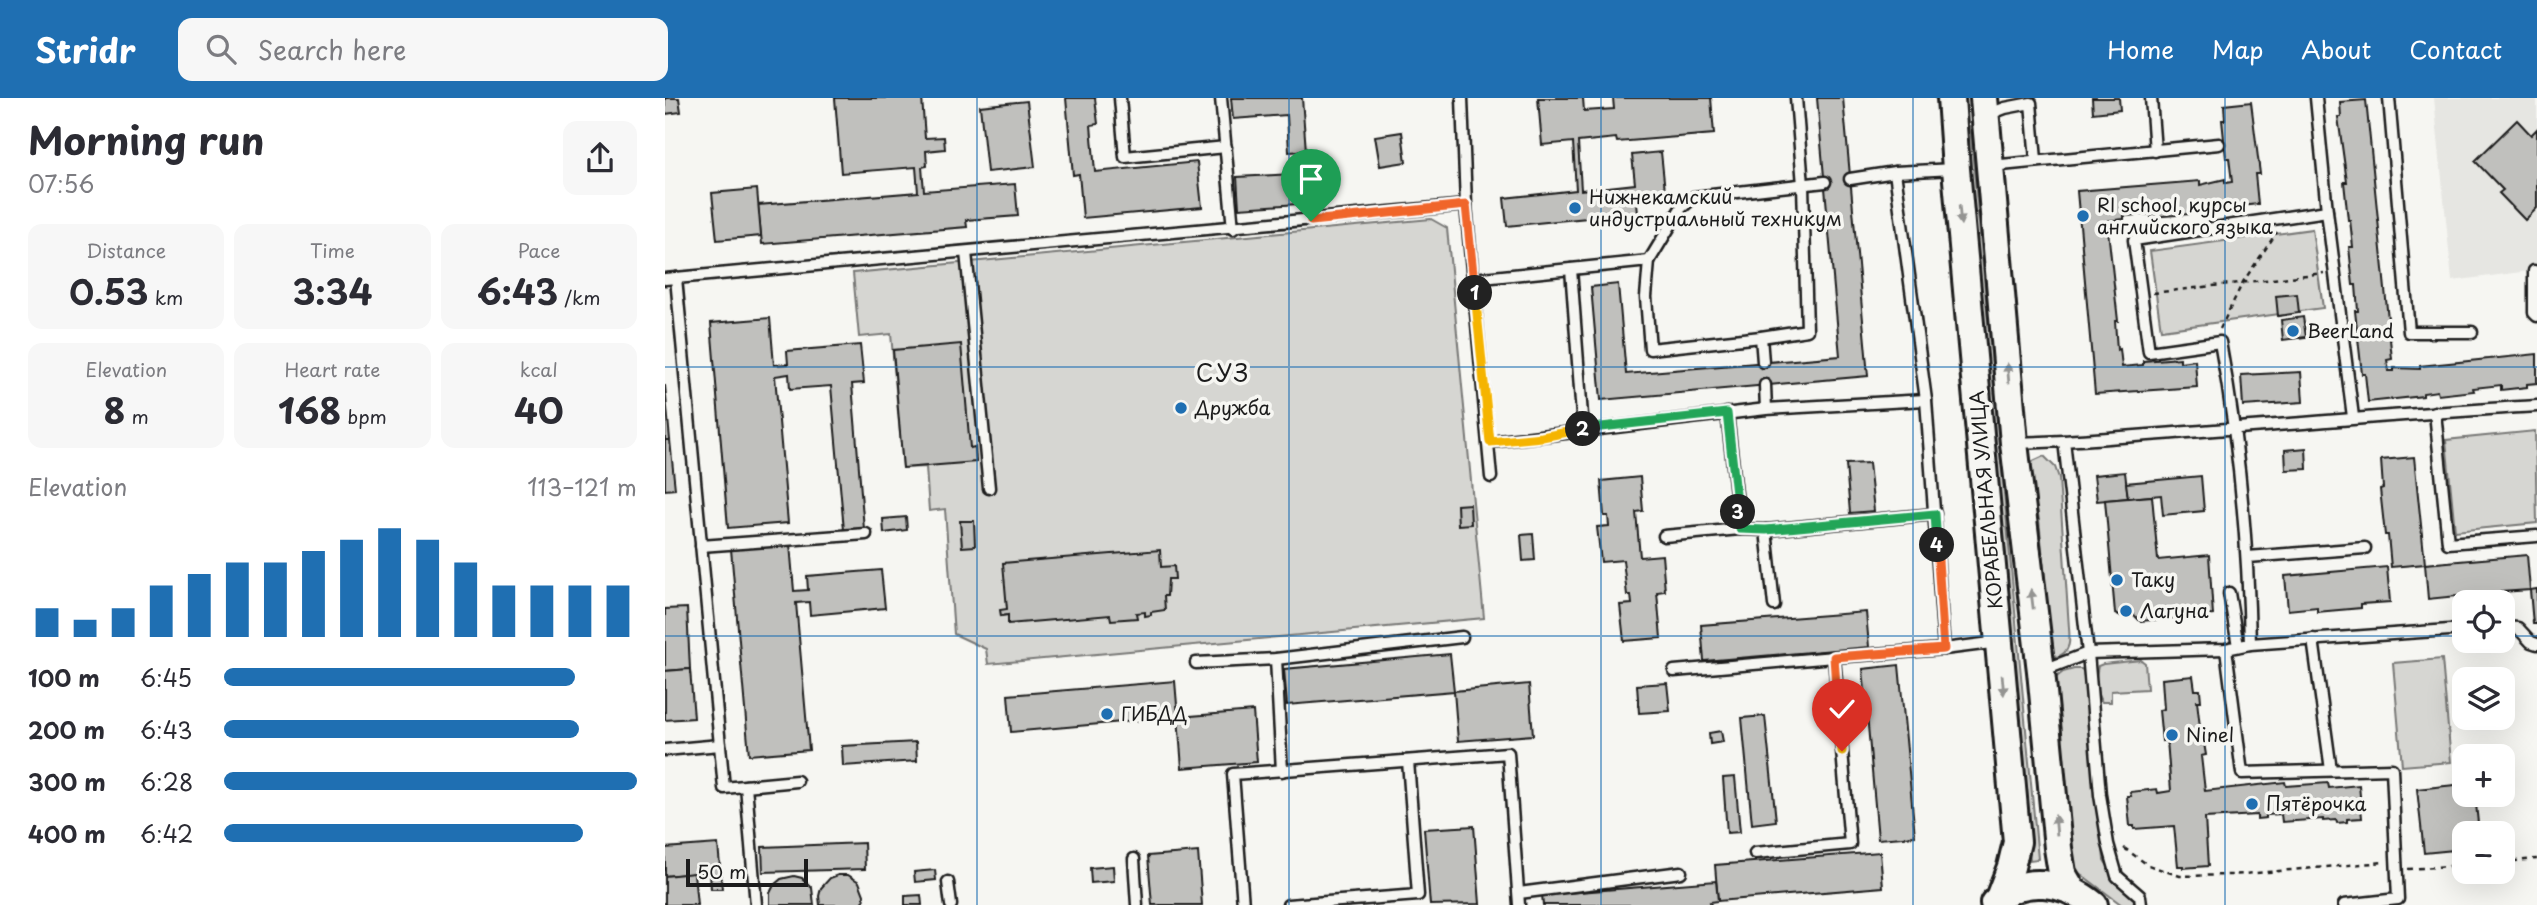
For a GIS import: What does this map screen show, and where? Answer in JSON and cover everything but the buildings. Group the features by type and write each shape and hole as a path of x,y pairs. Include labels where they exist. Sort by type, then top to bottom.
{"main road":[{"path":"1952,106 1985,108"},
{"name":"КОРАБЕЛЬНАЯ УЛИЦА","path":"1952,106 2017,842 2011,867 1995,902"},
{"name":"КОРАБЕЛЬНАЯ УЛИЦА","path":"1985,108 2014,443 2060,863 2062,873 2083,897"},
{"name":"КОРАБЕЛЬНАЯ УЛИЦА","path":"1995,902 2016,888 2034,884 2054,884 2083,897"}],"lane":[{"path":"1120,98 1125,157 1226,148"},
{"path":"1221,98 1233,229"},
{"path":"1462,98 1466,205 1490,442 1491,477"},
{"path":"1795,98 1803,185 1807,330 1650,349 1646,297 1649,261 1681,208 1694,197 1803,185 1825,182"},
{"path":"2151,98 2155,151"},
{"path":"2316,98 2334,272 2353,417"},
{"path":"2389,98 2409,332 2472,332"},
{"path":"1985,108 2005,108 2031,103 2036,160"},
{"path":"1991,166 2219,144"},
{"path":"1850,179 1895,172 1956,169"},
{"path":"1895,172 1926,400 1944,649"},
{"path":"797,781 725,788 670,278 1233,229 1466,205"},
{"path":"2251,643 2248,557 2236,430 2220,342 2149,352 2134,240 2327,211"},
{"path":"966,252 989,488"},
{"path":"1473,279 1649,261"},
{"path":"1571,269 1583,429"},
{"path":"2534,271 2534,313 2537,316"},
{"path":"1761,337 1763,362"},
{"path":"1765,385 1766,409"},
{"path":"1490,442 1766,409 1926,400"},
{"path":"2014,443 2236,430 2353,417 2537,406"},
{"path":"2435,412 2448,542 2537,536"},
{"path":"1727,413 1740,529"},
{"path":"2064,441 2088,653 2100,795 2111,860 2117,876 2140,896 2141,905"},
{"path":"1664,536 1740,529 1766,530 1935,514"},
{"path":"1766,530 1773,605"},
{"path":"701,546 866,534"},
{"path":"2248,557 2365,548"},
{"path":"2229,593 2238,646"},
{"path":"2515,628 2537,644"},
{"path":"2041,671 2088,653 2226,649 2251,643 2452,630"},
{"path":"1196,663 1276,659 1462,637"},
{"path":"2313,639 2331,770"},
{"path":"1674,671 1999,642"},
{"path":"2226,649 2242,773 2392,769 2398,899 2344,905"},
{"path":"1755,853 1850,844 1834,657"},
{"path":"1276,659 1282,771"},
{"path":"665,750 720,745"},
{"path":"1243,905 1233,774 1508,753 1520,905"},
{"path":"1288,905 1418,895 1408,761"},
{"path":"746,786 756,905"},
{"path":"1134,859 1137,905"},
{"path":"1518,893 1681,872"},
{"path":"948,882 951,905"}],"path":[{"path":"2213,343 2243,282 2287,218"},
{"path":"2141,294 2334,272"},
{"path":"2121,843 2125,850 2148,865 2180,876 2382,862 2422,869 2452,866"},
{"path":"2515,861 2537,859"}],"shaded area":[{"path":"2434,98 2537,98 2537,270 2452,281"},
{"path":"1970,126 2038,859 2030,860 1961,127"},
{"name":"Дружба","path":"1431,219 1447,228 1484,618 988,664 986,649 954,634 945,509 929,511 926,467 903,468 891,334 859,337 853,273"},
{"path":"2312,229 2323,308 2161,330 2150,251"},
{"path":"2535,431 2537,523 2455,531 2446,440"},
{"path":"2044,456 2055,467 2059,478 2069,632 2067,649 2057,657 2048,650 2046,589 2039,520 2037,508 2032,503 2029,471 2033,461"},
{"path":"2442,659 2451,762 2402,766 2393,663"},
{"path":"2141,660 2145,663 2147,689 2111,691 2111,702 2102,702 2096,685 2098,666"},
{"path":"2074,669 2085,672 2104,860 2130,891 2135,902 2132,905 2122,905 2078,872 2067,859 2053,680 2063,672"}],"place":[{"name":"Нижнекамский индустриальный техникум","path":"1575,208"},
{"name":"RI school, курсы английского языка","path":"2083,216"},
{"name":"BeerLand","path":"2293,331"},
{"name":"Дружба","path":"1181,408"},
{"name":"Таку","path":"2117,580"},
{"name":"Лагуна","path":"2126,611"},
{"name":"ГИБДД","path":"1107,714"},
{"name":"Ninel","path":"2172,735"},
{"name":"Пятёрочка","path":"2252,804"}],"district":[{"name":"СУЗ","path":"1223,374"}],"route":[{"path":"1311,221 1466,205 1490,442 1727,413 1740,529 1766,530 1935,514 1944,649 1834,657 1842,751"}]}
